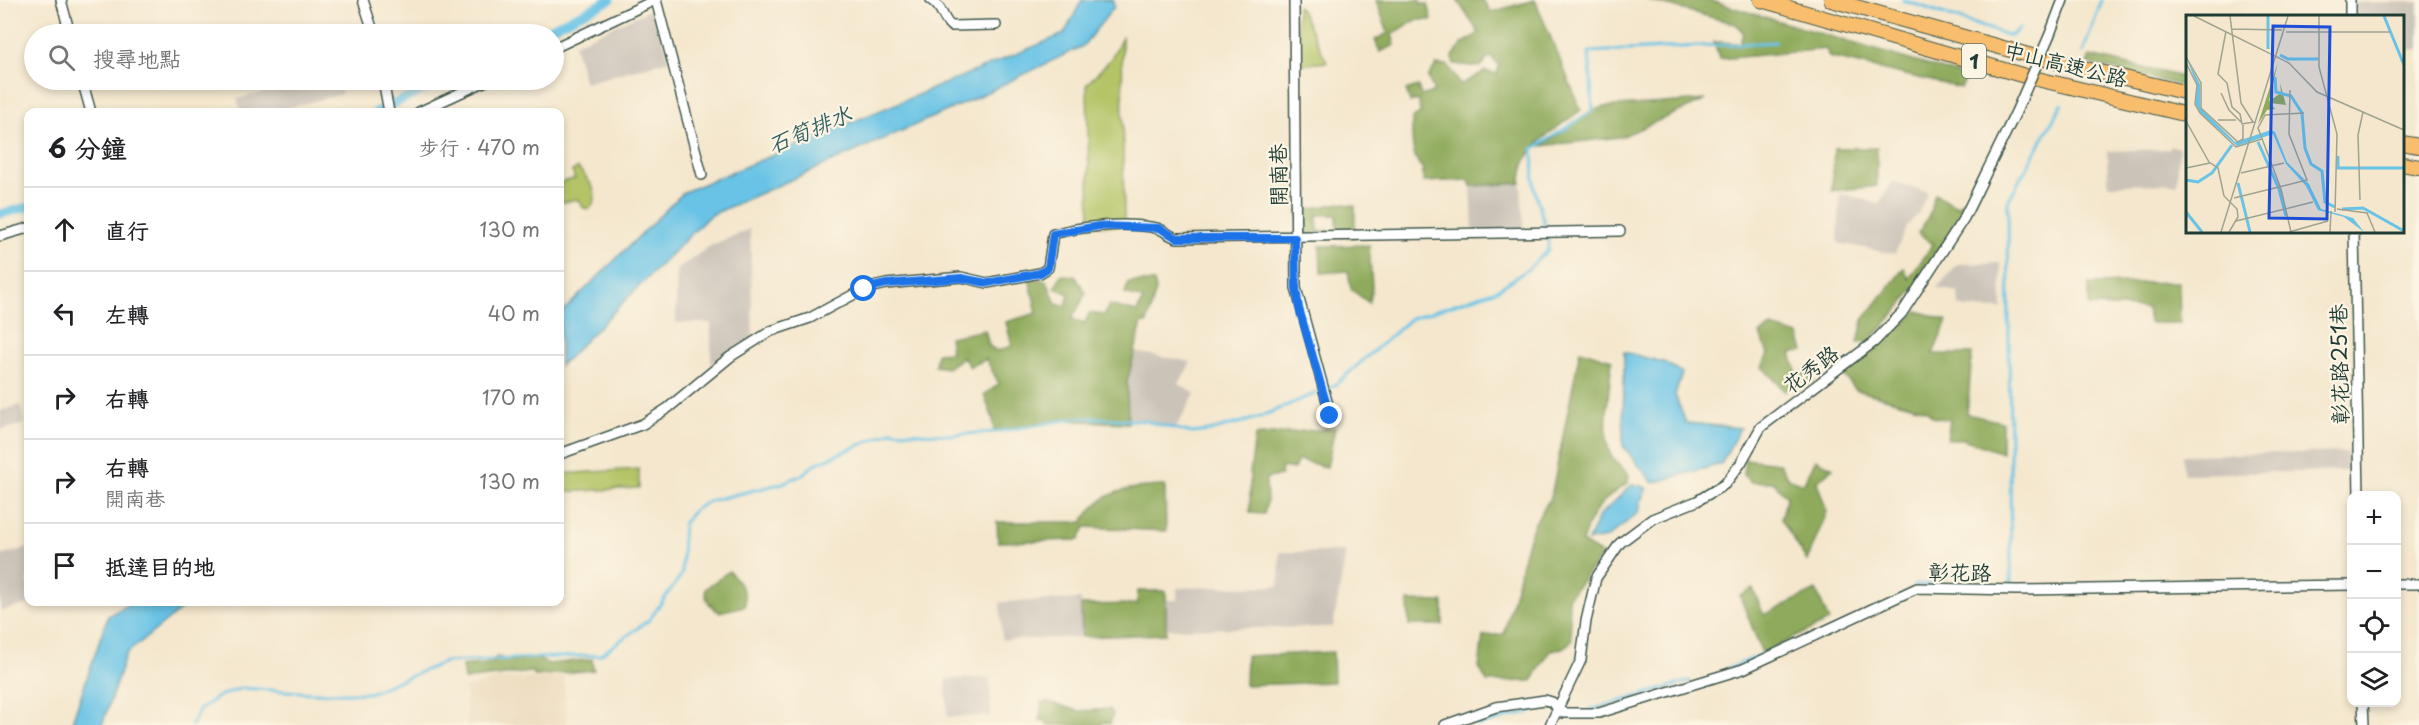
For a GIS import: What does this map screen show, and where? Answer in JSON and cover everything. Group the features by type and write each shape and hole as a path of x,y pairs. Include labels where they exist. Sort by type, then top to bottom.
{"highway":[{"name":"中山高速公路","path":"1761,0 2025,76 2186,115"},
{"name":"中山高速公路","path":"1831,0 2032,56 2186,93"},
{"path":"2404,142 2419,146"},
{"path":"2404,164 2419,167"}],"street":[{"path":"61,0 67,24"},
{"path":"363,0 371,24"},
{"path":"564,43 656,0 702,175"},
{"path":"931,0 942,10 947,23 951,26 996,26"},
{"name":"開南巷","path":"1294,0 1296,288 1330,416"},
{"name":"花秀路","path":"1550,725 1581,660 1586,621 1596,578 1620,543 1652,519 1697,501 1725,484 1741,463 1761,427 1874,342 1902,313 1964,218 2016,112 2063,0"},
{"path":"85,90 90,108"},
{"path":"385,90 388,108"},
{"path":"428,108 466,90"},
{"path":"564,453 643,424 668,408 730,357 771,331 810,318 864,289 886,284 961,278 987,283 1040,273 1048,268 1053,234 1079,228 1159,228 1177,238 1295,238 1620,231"},
{"path":"0,236 24,229"},
{"name":"彰花路251巷","path":"2354,232 2359,491"},
{"path":"2401,584 2419,584"},
{"name":"彰花路","path":"1445,725 1496,707 1545,700 1552,702 1563,713 1599,713 1743,669 1917,588 2017,590 2347,585"},
{"path":"2363,707 2364,725"}],"shaded area":[{"path":"2419,2 2419,49 2404,50 2404,15 2350,15 2350,3"},
{"path":"654,8 669,60 585,83 574,44"},
{"path":"273,90 341,90 342,94 288,108 240,108 237,99"},
{"path":"2171,146 2179,148 2177,184 2108,185 2107,151 2169,149"},
{"path":"1892,181 1928,192 1919,213 1907,226 1895,254 1838,243 1840,193 1879,204"},
{"path":"1521,183 1524,232 1473,233 1471,186"},
{"path":"750,229 753,338 711,364 711,323 676,323 676,270 710,246"},
{"path":"2001,263 2002,309 1965,308 1959,305 1958,292 1937,288 1958,264"},
{"path":"1134,352 1191,362 1179,384 1195,394 1174,430 1128,417 1127,382"},
{"path":"20,405 24,424 0,430 0,411"},
{"path":"2348,452 2349,471 2183,474 2183,455"},
{"path":"24,549 24,605 0,611 0,556"},
{"path":"1280,552 1346,552 1333,627 1166,629 1165,600 1177,600 1177,588 1279,586"},
{"path":"1081,599 1082,637 1002,640 1000,602"},
{"path":"564,676 567,725 465,725 467,724 465,688 496,679"},
{"path":"990,678 991,716 947,717 946,679"}],"green space":[{"path":"1376,0 1420,0 1421,4 1428,4 1432,20 1416,20 1392,34 1395,45 1380,52 1375,40 1388,33"},
{"path":"1457,0 1483,0 1491,12 1535,0 1581,110 1541,140 1533,149 1523,170 1521,183 1471,186 1469,180 1423,182 1423,169 1416,158 1412,138 1412,118 1420,114 1419,100 1410,102 1406,90 1418,86 1421,96 1434,92 1428,77 1436,65 1448,65 1460,85 1485,71 1497,74 1499,65 1490,56 1480,67 1454,64 1452,58 1462,44 1479,33"},
{"path":"1647,0 1708,0 1967,77 1961,88 1829,57 1826,49 1719,59 1714,42 1740,43 1743,33 1736,24"},
{"path":"1297,6 1300,8 1327,62 1296,65"},
{"path":"1122,38 1124,226 1090,225 1087,84 1110,60"},
{"path":"2090,56 2186,78 2186,87 2087,63"},
{"path":"1706,100 1621,137 1542,146 1591,111 1604,107"},
{"path":"1834,148 1877,148 1877,186 1832,191"},
{"path":"578,168 592,187 595,198 589,209 584,208 577,199 564,202 564,181 575,179 572,171"},
{"path":"1935,194 1957,206 1964,200 1967,205 1904,303 1869,342 1858,343 1863,320 1904,268 1909,279 1933,244 1918,233 1929,216"},
{"path":"1340,203 1355,206 1355,237 1337,237 1337,215 1317,215 1318,231 1330,231 1299,234 1298,211"},
{"path":"1369,245 1372,286 1369,303 1351,289 1348,271 1321,273 1320,246"},
{"path":"1061,275 1075,276 1086,293 1072,319 1085,323 1089,313 1104,315 1109,305 1137,312 1143,299 1125,294 1128,282 1154,282 1156,290 1147,323 1142,323 1127,382 1128,423 1065,420 994,432 993,419 984,395 999,384 986,359 970,367 963,357 948,368 935,366 937,353 951,352 949,337 985,330 989,346 997,351 1012,346 1006,322 1037,313 1029,278 1047,281 1056,304 1066,306 1069,294 1055,288"},
{"path":"2179,282 2180,323 2149,323 2147,308 2089,306 2089,284"},
{"path":"1918,311 1947,321 1933,354 1972,354 1967,414 2002,422 2002,453 1963,439 1947,439 1950,420 1933,417 1925,409 1856,390 1844,376"},
{"path":"1771,327 1799,335 1804,351 1791,353 1797,374 1807,371 1813,382 1807,383 1800,377 1785,391 1762,367 1768,354 1760,334"},
{"path":"1580,350 1612,360 1607,408 1608,445 1612,457 1629,475 1628,483 1598,507 1585,531 1582,542 1600,553 1600,558 1568,598 1572,640 1565,647 1549,652 1532,681 1487,682 1479,667 1483,636 1504,634 1527,544 1534,524 1551,497"},
{"path":"1335,428 1327,467 1298,460 1294,469 1282,467 1281,476 1266,478 1267,502 1264,514 1250,513 1250,474 1255,436"},
{"path":"1745,459 1779,463 1788,478 1803,484 1816,459 1833,468 1817,482 1827,512 1807,561 1781,519 1787,497 1773,482 1751,482 1743,475"},
{"path":"639,469 639,488 564,492 564,474"},
{"path":"1165,486 1166,531 1085,527 1079,540 998,542 997,522 1083,522 1090,511 1107,496 1140,487"},
{"path":"729,571 743,591 745,606 719,612 709,603 705,589"},
{"path":"1753,589 1764,615 1816,590 1829,621 1762,653 1740,596"},
{"path":"1138,591 1166,591 1166,634 1082,637 1081,605 1137,604"},
{"path":"1408,601 1443,602 1443,625 1409,625"},
{"path":"1333,652 1334,682 1245,685 1246,656"},
{"path":"496,657 511,660 536,658 549,664 592,659 594,670 535,676 532,672 464,680 462,666 493,663"},
{"path":"1048,702 1079,711 1109,709 1113,714 1110,724 1105,722 1099,725 1048,725 1045,720 1040,720 1041,703"}],"water":[{"path":"1082,0 1113,0 1114,7 1083,46 969,101 709,216 564,362 564,310 684,192 1064,34"},
{"path":"1624,352 1666,363 1682,373 1675,395 1686,423 1740,428 1721,464 1653,483 1623,446"},
{"path":"1633,484 1647,488 1639,512 1607,538 1588,541 1599,516"},
{"path":"125,606 185,606 126,654 102,725 71,725 108,616"}],"waterway":[{"path":"559,24 610,0"},
{"path":"1903,0 2010,36 2019,29"},
{"path":"2083,52 2102,0"},
{"path":"192,725 199,710 219,696 242,688 314,693 369,693 445,662 600,655 649,620 682,574 683,524 694,510 709,501 780,484 802,475 815,464 893,431 949,435 995,432 1078,418 1098,418 1146,421 1192,433 1210,431 1257,418 1335,385 1410,319 1497,290 1527,270 1548,250 1548,237 1534,188 1533,149 1593,111 1589,52 1776,42"},
{"path":"385,108 423,90"},
{"path":"2011,587 2008,201 2062,104"},
{"path":"0,214 24,208"},
{"path":"1914,585 1940,584"},
{"path":"1725,670 1774,650"},
{"path":"1590,710 1690,681"},
{"path":"1478,725 1545,708"}],"route":[{"path":"864,289 886,284 961,278 982,280 987,283 1040,273 1048,268 1053,234 1099,226 1159,228 1169,236 1177,238 1295,238 1294,259 1299,308 1326,393 1330,416"}],"water label":[{"name":"石筍排水","path":"809,128"}]}
